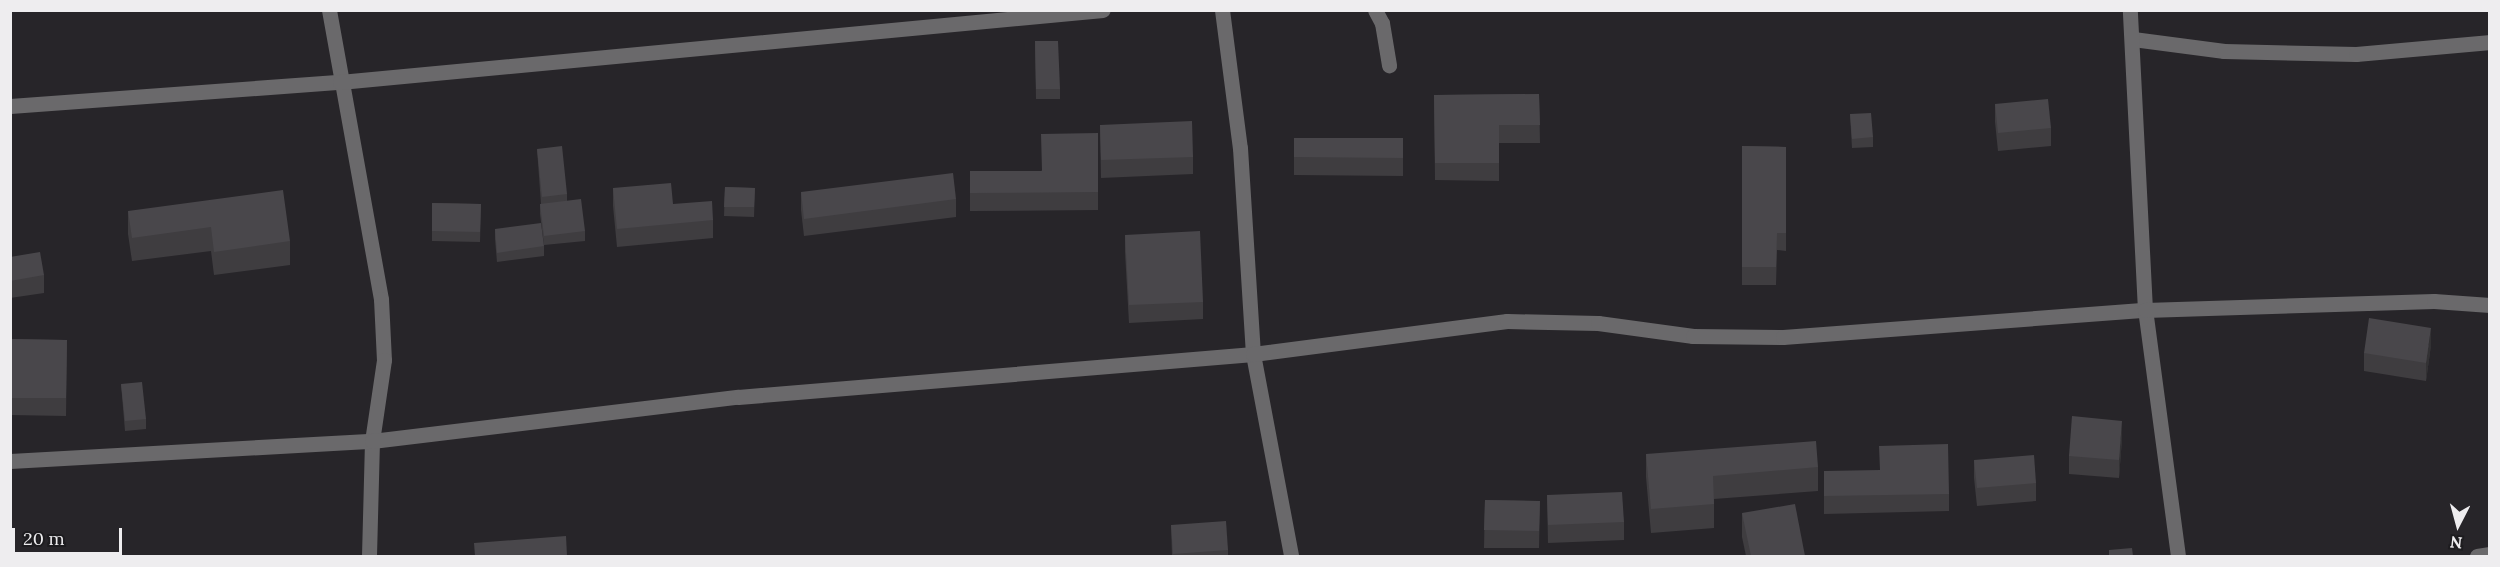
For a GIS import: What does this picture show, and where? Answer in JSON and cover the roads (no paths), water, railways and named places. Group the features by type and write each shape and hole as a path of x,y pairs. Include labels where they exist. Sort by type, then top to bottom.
{"street":[{"path":"329,10 340,82 368,220 381,299 384,360 372,441 369,556"},
{"path":"10,106 340,82 1103,10"},
{"path":"1222,10 1240,148 1253,354 1291,556"},
{"path":"1375,10 1382,23 1389,64"},
{"path":"2130,10 2145,310 2178,556"},
{"path":"2133,39 2223,51 2356,54 2490,42"},
{"path":"10,461 372,441 738,397 1253,354 1507,321 1598,323 1693,336 1783,337 2145,310 2434,301 2490,305"},
{"path":"2477,556 2490,554"}]}
